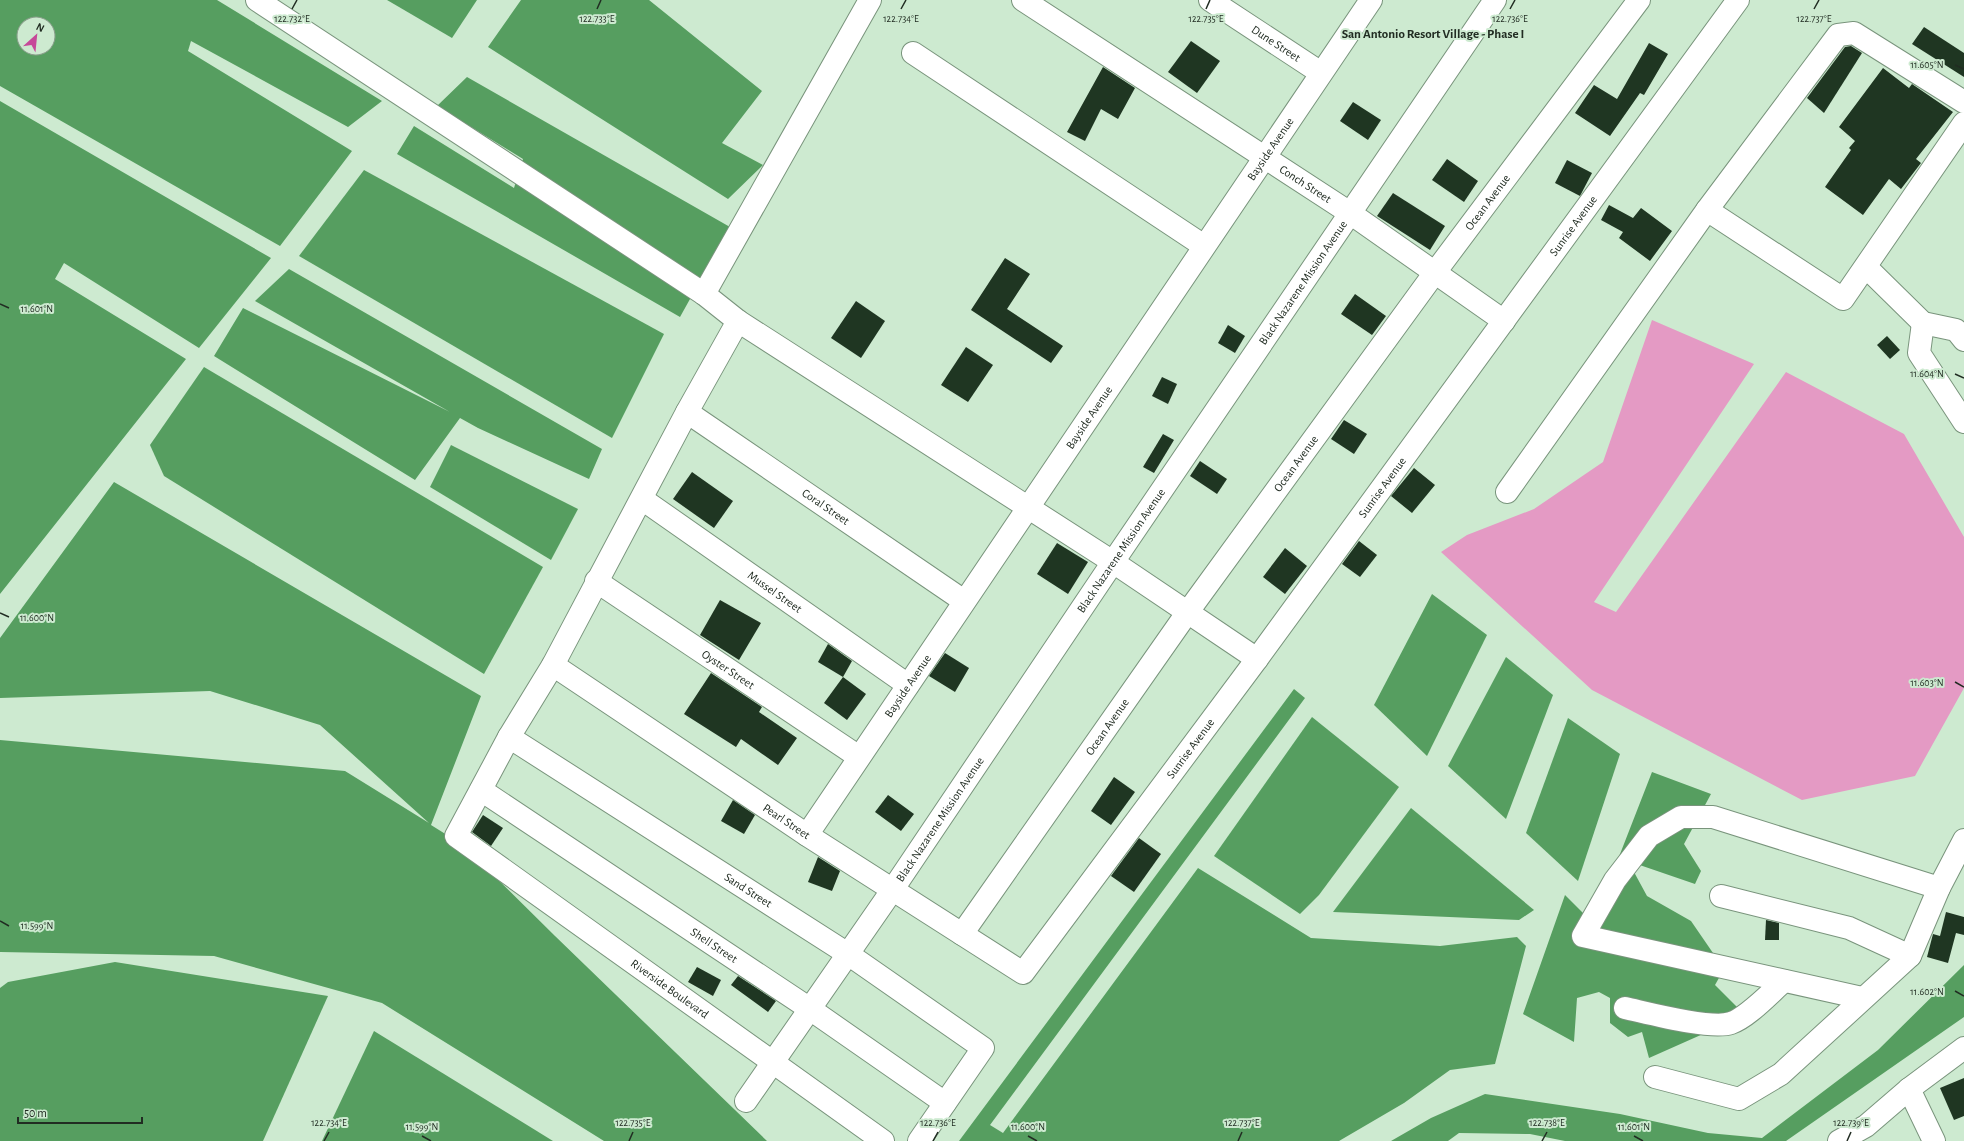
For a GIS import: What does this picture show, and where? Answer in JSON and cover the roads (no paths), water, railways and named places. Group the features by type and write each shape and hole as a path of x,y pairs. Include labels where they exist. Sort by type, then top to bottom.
{"street":[{"path":"258,0 704,294 738,321 1113,562 1256,659"},
{"path":"704,294 870,0"},
{"name":"Conch Street","path":"1023,0 1350,213 1436,271 1504,321"},
{"name":"Dune Street","path":"1210,0 1322,73"},
{"name":"Bayside Avenue","path":"807,835 1371,0"},
{"name":"Black Nazarene Mission Avenue","path":"746,1101 893,889 1495,0"},
{"name":"Ocean Avenue","path":"962,934 1187,613 1436,271 1639,0"},
{"name":"Sunrise Avenue","path":"1023,973 1256,659 1738,0"},
{"path":"1507,492 1707,210 1838,35 1854,33 1964,102"},
{"path":"913,53 1204,246"},
{"path":"1707,210 1843,299 1964,123"},
{"path":"1866,267 1923,323 1956,330 1964,340"},
{"path":"481,790 509,737 553,665 596,581 738,321"},
{"path":"1923,323 1919,353 1964,422"},
{"name":"Coral Street","path":"687,412 964,601"},
{"name":"Mussel Street","path":"642,499 908,685"},
{"name":"Oyster Street","path":"596,581 859,757"},
{"name":"Pearl Street","path":"553,665 807,835 1023,973"},
{"name":"Sand Street","path":"509,737 848,954 983,1048 945,1103"},
{"name":"Riverside Boulevard","path":"481,790 456,836 883,1141"},
{"name":"Shell Street","path":"481,790 810,1009 945,1103"},
{"path":"1862,998 1583,936 1616,880 1650,836 1681,817 1713,817 1940,888"},
{"path":"1655,1077 1739,1098 1781,1074 1862,998 1910,956 1940,888 1964,840"},
{"path":"1721,896 1849,928 1910,956"},
{"path":"1625,1008 1713,1025 1731,1023 1744,1016 1784,981"},
{"path":"1838,1141 1870,1133 1909,1089 1962,1056"},
{"path":"1909,1089 1934,1141"},
{"path":"919,1141 945,1103"}],"district":[{"name":"San Antonio Resort Village - Phase I","path":"1433,34"}]}
